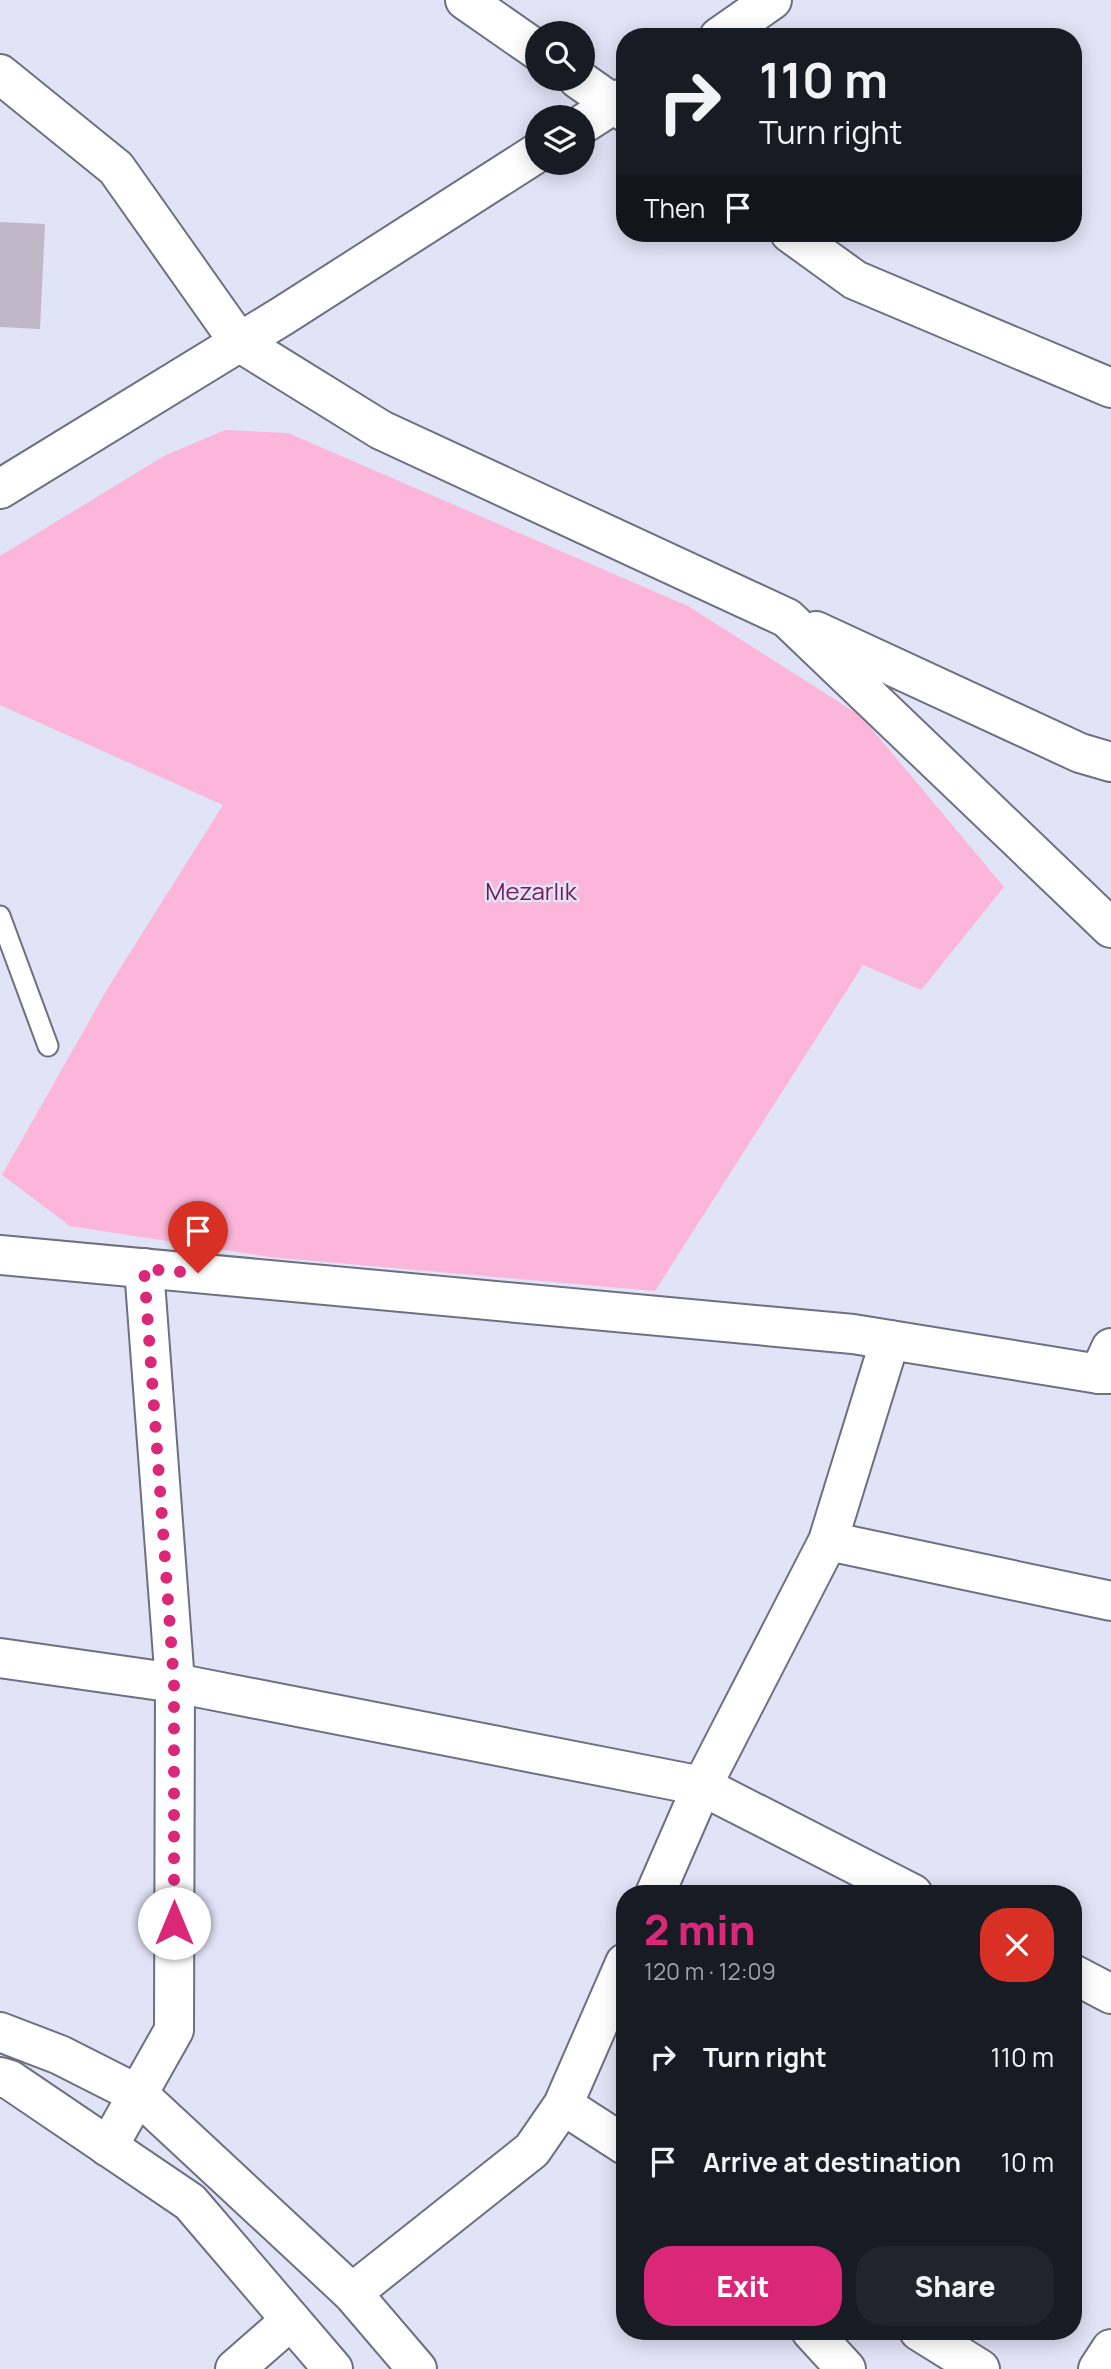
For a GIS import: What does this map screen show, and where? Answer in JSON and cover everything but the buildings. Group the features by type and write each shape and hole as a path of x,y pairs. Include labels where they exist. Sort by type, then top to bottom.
{"street":[{"path":"465,0 525,42"},
{"path":"732,28 772,0"},
{"path":"0,74 116,168 239,342 381,430 1080,753 1111,762"},
{"path":"592,91 612,109"},
{"path":"0,489 239,342 525,161"},
{"path":"802,242 855,280 1111,388"},
{"path":"787,618 1111,928"},
{"path":"0,1255 853,1334 1107,1365"},
{"path":"108,2147 174,2030 174,1683 144,1269"},
{"path":"659,1885 702,1786 828,1541 890,1340"},
{"path":"828,1541 1111,1601"},
{"path":"0,1658 174,1683 702,1786 895,1885"},
{"path":"1082,1979 1111,1994"},
{"path":"352,2293 532,2150 563,2105 616,1984"},
{"path":"0,2032 60,2055 139,2095 352,2293 417,2369"},
{"path":"0,2077 10,2080 190,2202 333,2369"},
{"path":"563,2105 616,2139"},
{"path":"235,2369 291,2320"},
{"path":"819,2340 846,2369"},
{"path":"933,2340 980,2369"},
{"path":"1098,2369 1111,2349"}],"lane":[{"path":"0,916 48,1046"}],"green space":[{"name":"Mezarlık","path":"225,430 288,433 688,606 861,716 1004,887 921,990 863,965 655,1291 270,1257 70,1226 2,1175 109,986 223,805 0,705 0,556 164,456"}],"route":[{"path":"174,1923 174,1683 144,1269 198,1273"}]}
